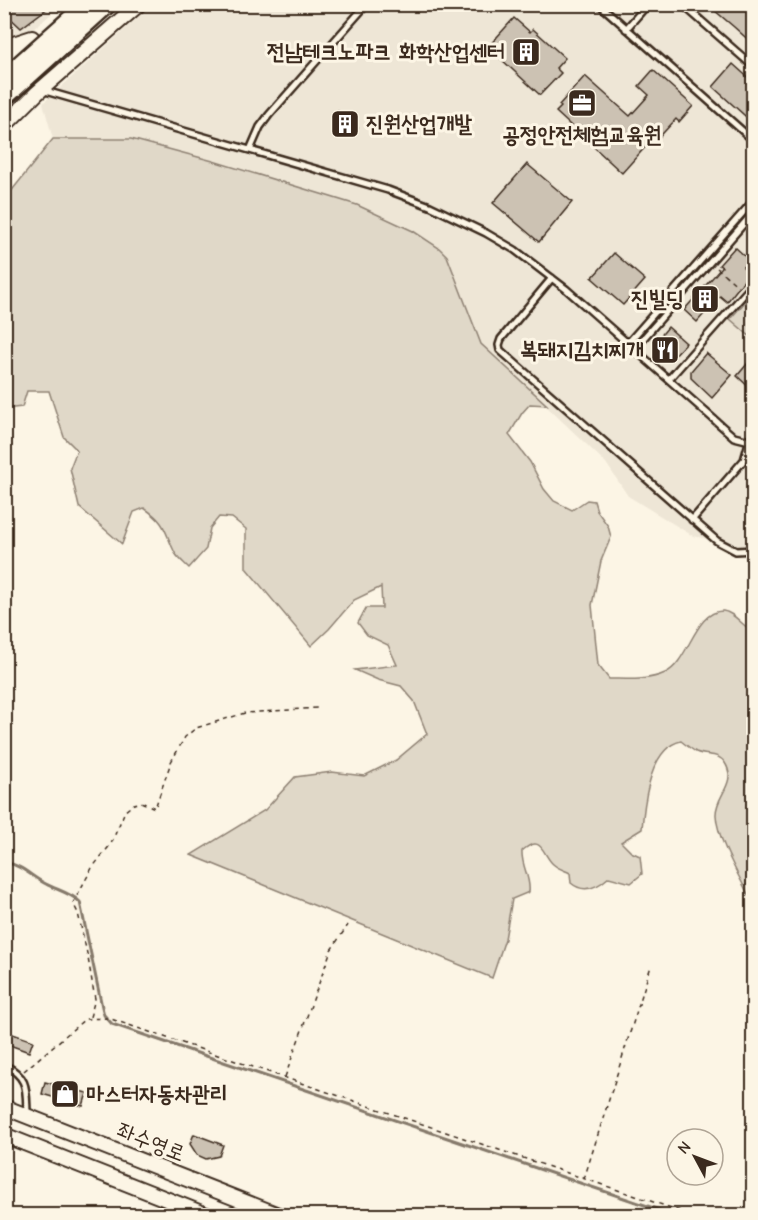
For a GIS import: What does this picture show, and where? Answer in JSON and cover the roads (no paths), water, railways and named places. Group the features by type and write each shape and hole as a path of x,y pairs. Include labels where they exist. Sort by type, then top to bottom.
{"highway":[{"path":"5,70 87,4"},
{"path":"4,98 108,4"}],"street":[{"path":"5,70 74,4"},
{"path":"4,126 39,91 140,4"},
{"path":"4,47 40,35"},
{"path":"5,70 53,80"},
{"path":"5,70 39,91"},
{"name":"좌수영로","path":"4,1107 281,1215"},
{"name":"좌수영로","path":"4,1135 209,1215"}],"lane":[{"path":"250,150 260,127 269,115 367,4"},
{"path":"599,4 753,141"},
{"path":"626,29 648,4"},
{"path":"682,4 753,67"},
{"path":"39,91 411,198 486,233 515,250 552,278 734,438 743,440 752,437"},
{"path":"628,343 753,200"},
{"path":"634,349 753,212"},
{"path":"552,278 501,339 500,350 726,548 741,552 753,550"},
{"path":"669,380 753,283"},
{"path":"692,520 744,460 752,437"},
{"path":"4,1065 20,1075 26,1087 28,1116"}],"waterway":[{"path":"4,862 22,869 80,902 104,1015 112,1024 677,1216"}],"place":[{"name":"전남테크노파크 화학산업센터","path":"526,52"},
{"name":"공정안전체험교육원","path":"582,103"},
{"name":"진원산업개발","path":"345,124"},
{"name":"진빌딩","path":"705,299"},
{"name":"복돼지김치찌개","path":"665,350"},
{"name":"마스터자동차관리","path":"65,1094"}]}
